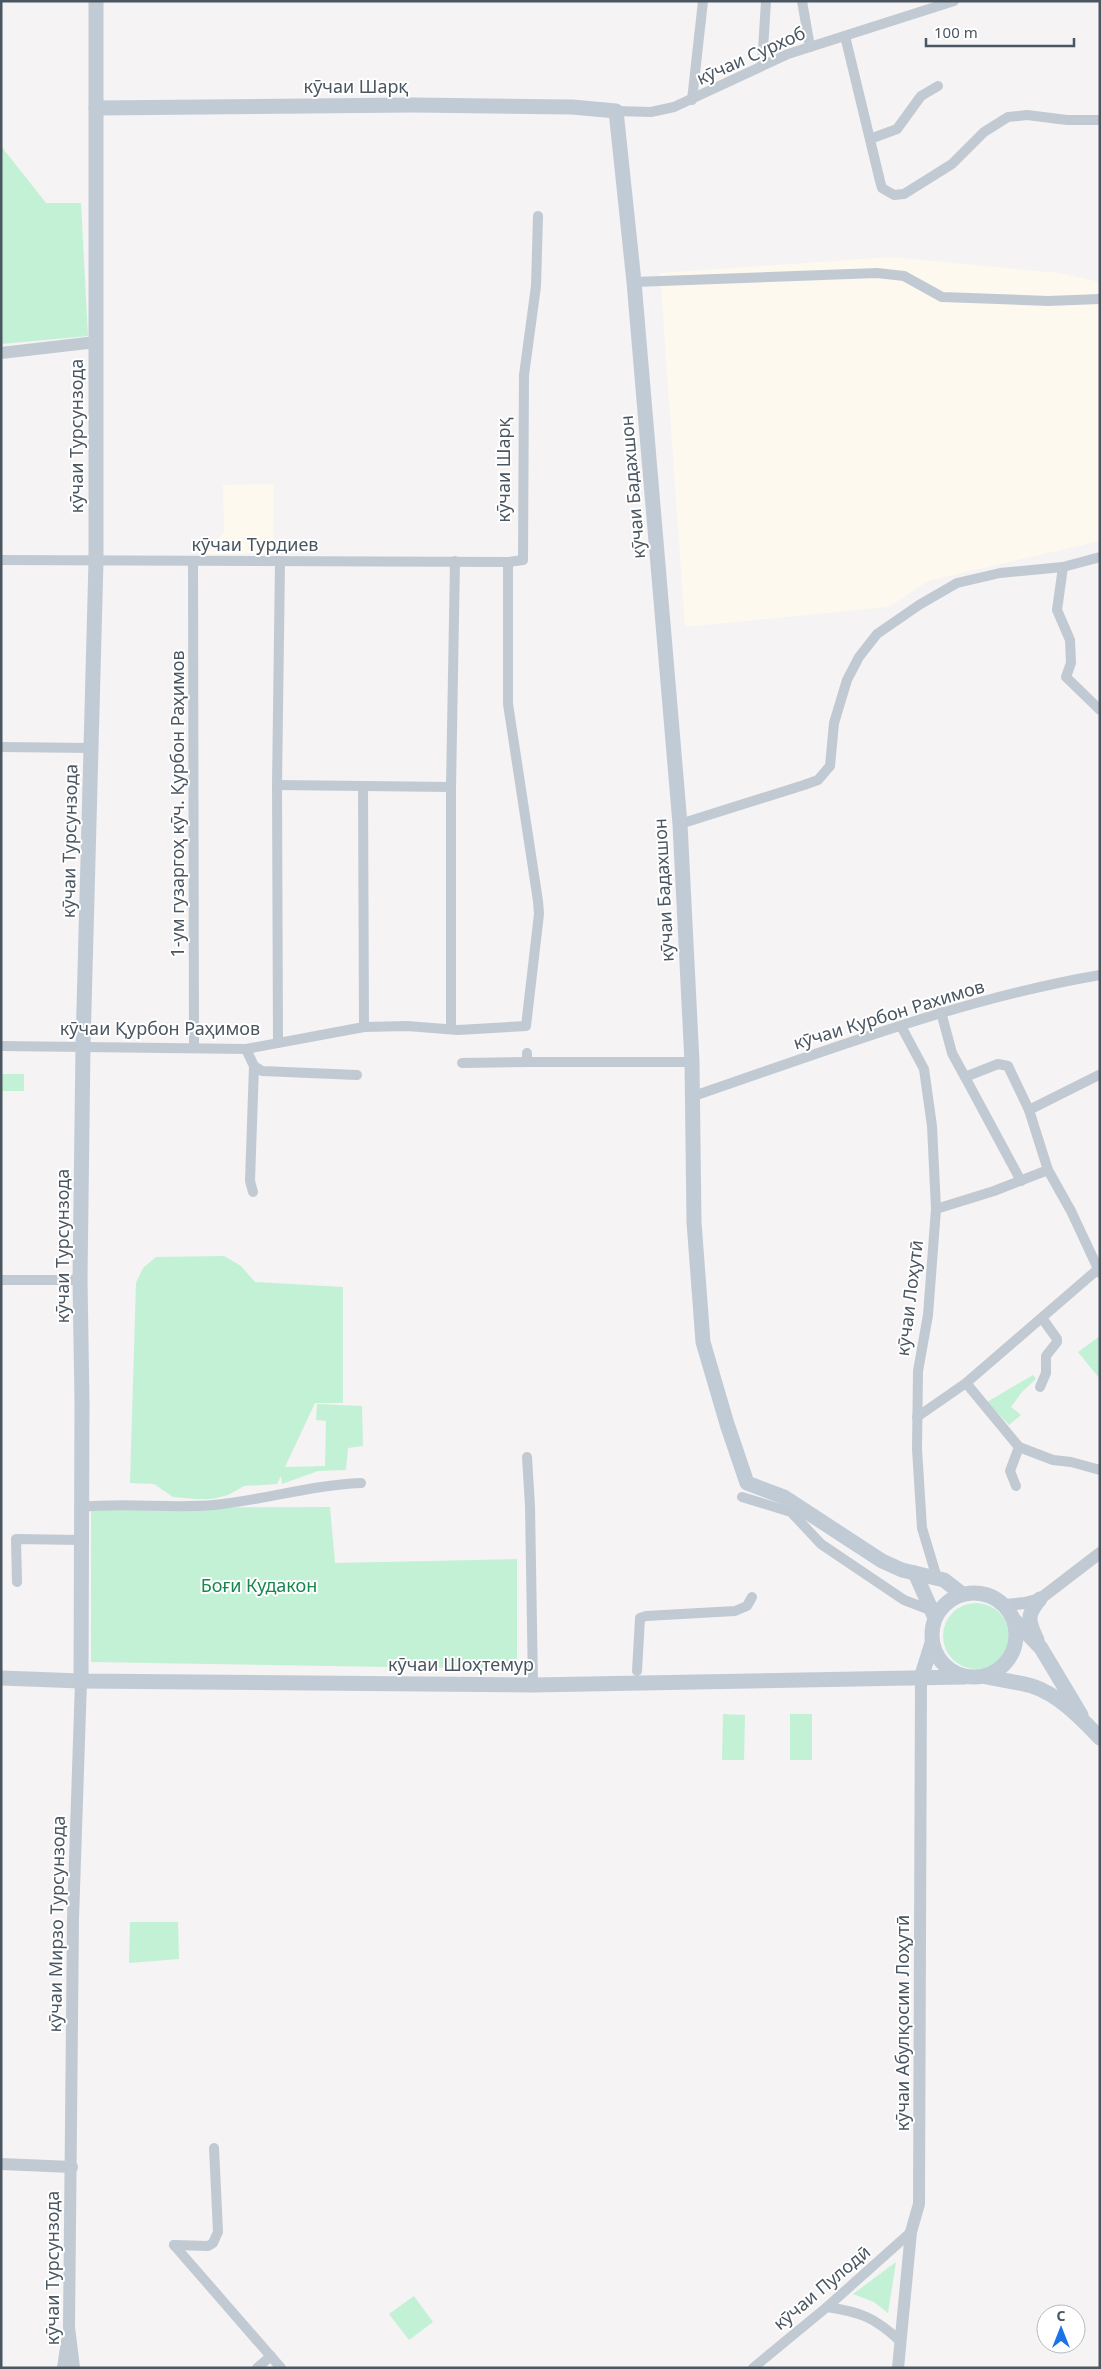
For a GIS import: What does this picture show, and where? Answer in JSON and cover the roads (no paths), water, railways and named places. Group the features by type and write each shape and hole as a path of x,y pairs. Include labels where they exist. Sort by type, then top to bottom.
{"main road":[{"name":"кӯчаи Турсунзода","path":"81,1681 80,1280 83,1046 96,561 96,1"},
{"name":"кӯчаи Шарқ","path":"96,108 423,105 572,107 616,111"},
{"name":"кӯчаи Бадахшон","path":"616,111 634,282 680,824 692,1062 694,1222 703,1342 727,1424 747,1483 784,1497 867,1553 909,1571 944,1580 962,1594"},
{"path":"909,1571 934,1615 932,1643 921,1678"},
{"path":"934,1615 946,1603 962,1594 985,1594 1005,1605 1015,1621 1041,1648"},
{"path":"1040,1599 1031,1609 1029,1616 1030,1626 1087,1725"},
{"path":"986,1677 1001,1668 1012,1655 1017,1638 1015,1621"},
{"path":"932,1643 936,1655 954,1673 965,1677 986,1677 1033,1687 1051,1695 1100,1738"},
{"name":"кӯчаи Шоҳтемур","path":"1,1678 81,1681 532,1685 965,1677"}],"street":[{"path":"692,100 703,1"},
{"path":"762,66 766,1"},
{"path":"802,1 810,47"},
{"name":"кӯчаи Сурхоб","path":"616,111 651,112 692,100 762,66 810,47 954,1"},
{"path":"845,36 882,188 894,196 904,194 952,164 984,132 1008,117 1028,115 1067,120 1100,120"},
{"path":"870,139 897,129 921,96 938,86"},
{"name":"кӯчаи Шарқ","path":"508,562 523,560 524,375 533,312 538,216"},
{"path":"634,282 877,272 904,276 942,297 1048,301 1100,299"},
{"path":"1,353 96,342"},
{"path":"680,824 804,785 818,780 826,773 830,766 834,723 846,680 859,657 877,634 919,605 957,583 1000,573 1063,567 1100,557"},
{"name":"кӯчаи Турдиев","path":"1,560 508,562"},
{"name":"1-ум гузаргоҳ кӯч. Қурбон Раҳимов","path":"193,561 194,1048"},
{"path":"278,1043 277,785 280,561"},
{"path":"451,1028 450,786 454,561"},
{"name":"кӯчаи Қурбон Раҳимов","path":"1,1046 246,1049 364,1027 471,1030 526,1026 539,914 508,704 508,562"},
{"path":"1063,567 1057,610 1070,640 1071,663 1066,677 1100,710"},
{"path":"1,747 91,748"},
{"path":"277,785 450,786"},
{"path":"363,786 364,1027"},
{"name":"кӯчаи Курбон Рахимов","path":"692,1097 942,1012 1072,980 1100,975"},
{"path":"942,1012 952,1053 1021,1181"},
{"name":"кӯчаи Лоҳутӣ","path":"901,1026 924,1068 932,1126 936,1209 928,1315 918,1371 918,1417 922,1528 937,1578"},
{"path":"246,1049 254,1066 250,1181 253,1192"},
{"path":"462,1063 527,1057 692,1062"},
{"path":"918,1417 966,1383 1098,1272 1071,1211 1048,1170 1029,1110 1008,1066 998,1064 965,1077"},
{"name":"кӯчаи Қурбон Раҳимов","path":"254,1066 262,1071 357,1075"},
{"path":"1029,1110 1100,1076"},
{"path":"936,1209 1021,1181 1048,1170"},
{"path":"1,1280 80,1280"},
{"path":"1040,1387 1046,1373 1046,1356 1057,1342 1057,1338 1042,1318"},
{"path":"966,1383 1019,1446 1053,1460 1071,1462 1100,1470"},
{"path":"1016,1486 1010,1472 1019,1446"},
{"path":"527,1456 530,1506 532,1685"},
{"path":"81,1508 134,1504 214,1505 332,1484 361,1482"},
{"path":"742,1497 791,1512 821,1544 904,1600 934,1615"},
{"path":"17,1582 16,1539 81,1540"},
{"path":"1005,1605 1025,1604 1040,1599 1100,1553"},
{"path":"637,1672 638,1621 640,1618 735,1610 746,1606 752,1597"},
{"name":"кӯчаи Абулқосим Лоҳутӣ","path":"898,2368 899,2340 911,2232 919,2204 921,1678"},
{"name":"кӯчаи Мирзо Турсунзода","path":"72,2167 73,1911 81,1681"},
{"path":"214,2148 218,2232 216,2239 208,2246 174,2245 281,2368"},
{"path":"1,2164 72,2167"},
{"name":"кӯчаи Турсунзода","path":"72,2167 70,2326 74,2368"},
{"name":"кӯчаи Пулодӣ","path":"753,2368 827,2307 911,2232"},
{"path":"827,2307 865,2314 881,2324 899,2340"},
{"path":"63,2368 70,2326"},
{"path":"257,2368 271,2356"}],"park label":[{"name":"Боғи Кудакон","path":"259,1586"}]}
